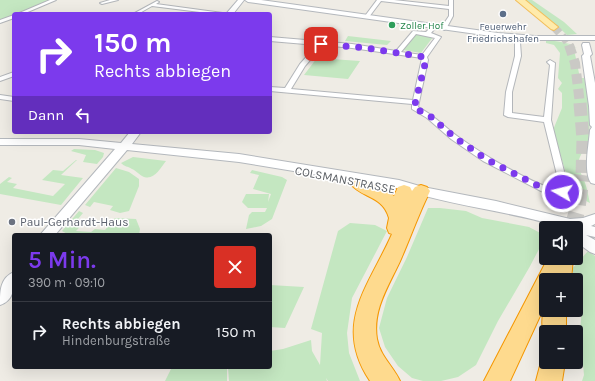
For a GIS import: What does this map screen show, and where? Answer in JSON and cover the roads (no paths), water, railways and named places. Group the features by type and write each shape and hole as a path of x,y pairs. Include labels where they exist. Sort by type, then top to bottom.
{"highway":[{"path":"358,183 391,203 397,212 399,221"},
{"path":"370,381 363,366 356,340 355,325 358,308 391,242 410,190"},
{"path":"387,381 376,370 366,345 364,330 365,319 374,290 390,261 410,190"},
{"path":"497,378 555,265"},
{"path":"549,381 552,369"}],"main road":[{"path":"520,0 554,27"}],"street":[{"path":"24,12 54,0"},
{"path":"102,3 116,0"},
{"path":"139,12 161,0"},
{"path":"231,12 241,0"},
{"path":"248,0 496,35 567,40 576,45 583,46 595,37"},
{"path":"367,16 378,0"},
{"path":"382,0 452,8"},
{"path":"444,28 451,16 451,0"},
{"path":"152,5 212,12"},
{"path":"0,22 12,17"},
{"path":"427,34 435,26"},
{"path":"397,53 415,32 438,37 424,57 426,60 414,108 430,116 454,137 486,159 552,193 558,194 562,192 564,187 547,120 553,64 550,62"},
{"path":"272,39 424,57"},
{"path":"517,42 518,56 509,92 508,115 547,120"},
{"path":"287,91 302,65 321,44"},
{"path":"583,46 594,106 595,125"},
{"path":"0,79 12,75"},
{"path":"272,89 306,91 415,102"},
{"path":"0,97 12,99"},
{"path":"595,130 593,167 595,180"},
{"path":"49,233 134,134"},
{"name":"COLSMANSTRASSE","path":"0,142 80,142 239,158 314,175 410,190"},
{"name":"COLSMANSTRASSE","path":"270,164 318,170 410,190 496,206 549,218 555,221"},
{"path":"583,224 595,219"},
{"name":"COLSMANSTRASSE","path":"583,230 595,232"},
{"path":"583,240 595,248"},
{"path":"0,298 12,282"}],"tunnel":[{"path":"554,27 570,46"},
{"path":"569,45 575,63 580,104"},
{"path":"580,103 583,139 582,176"},
{"path":"574,221 582,175"}],"place":[{"name":"Feuerwehr Friedrichshafen","path":"503,14"},
{"name":"Zoller Hof","path":"392,25"},
{"name":"Paul-Gerhardt-Haus","path":"12,222"}]}
